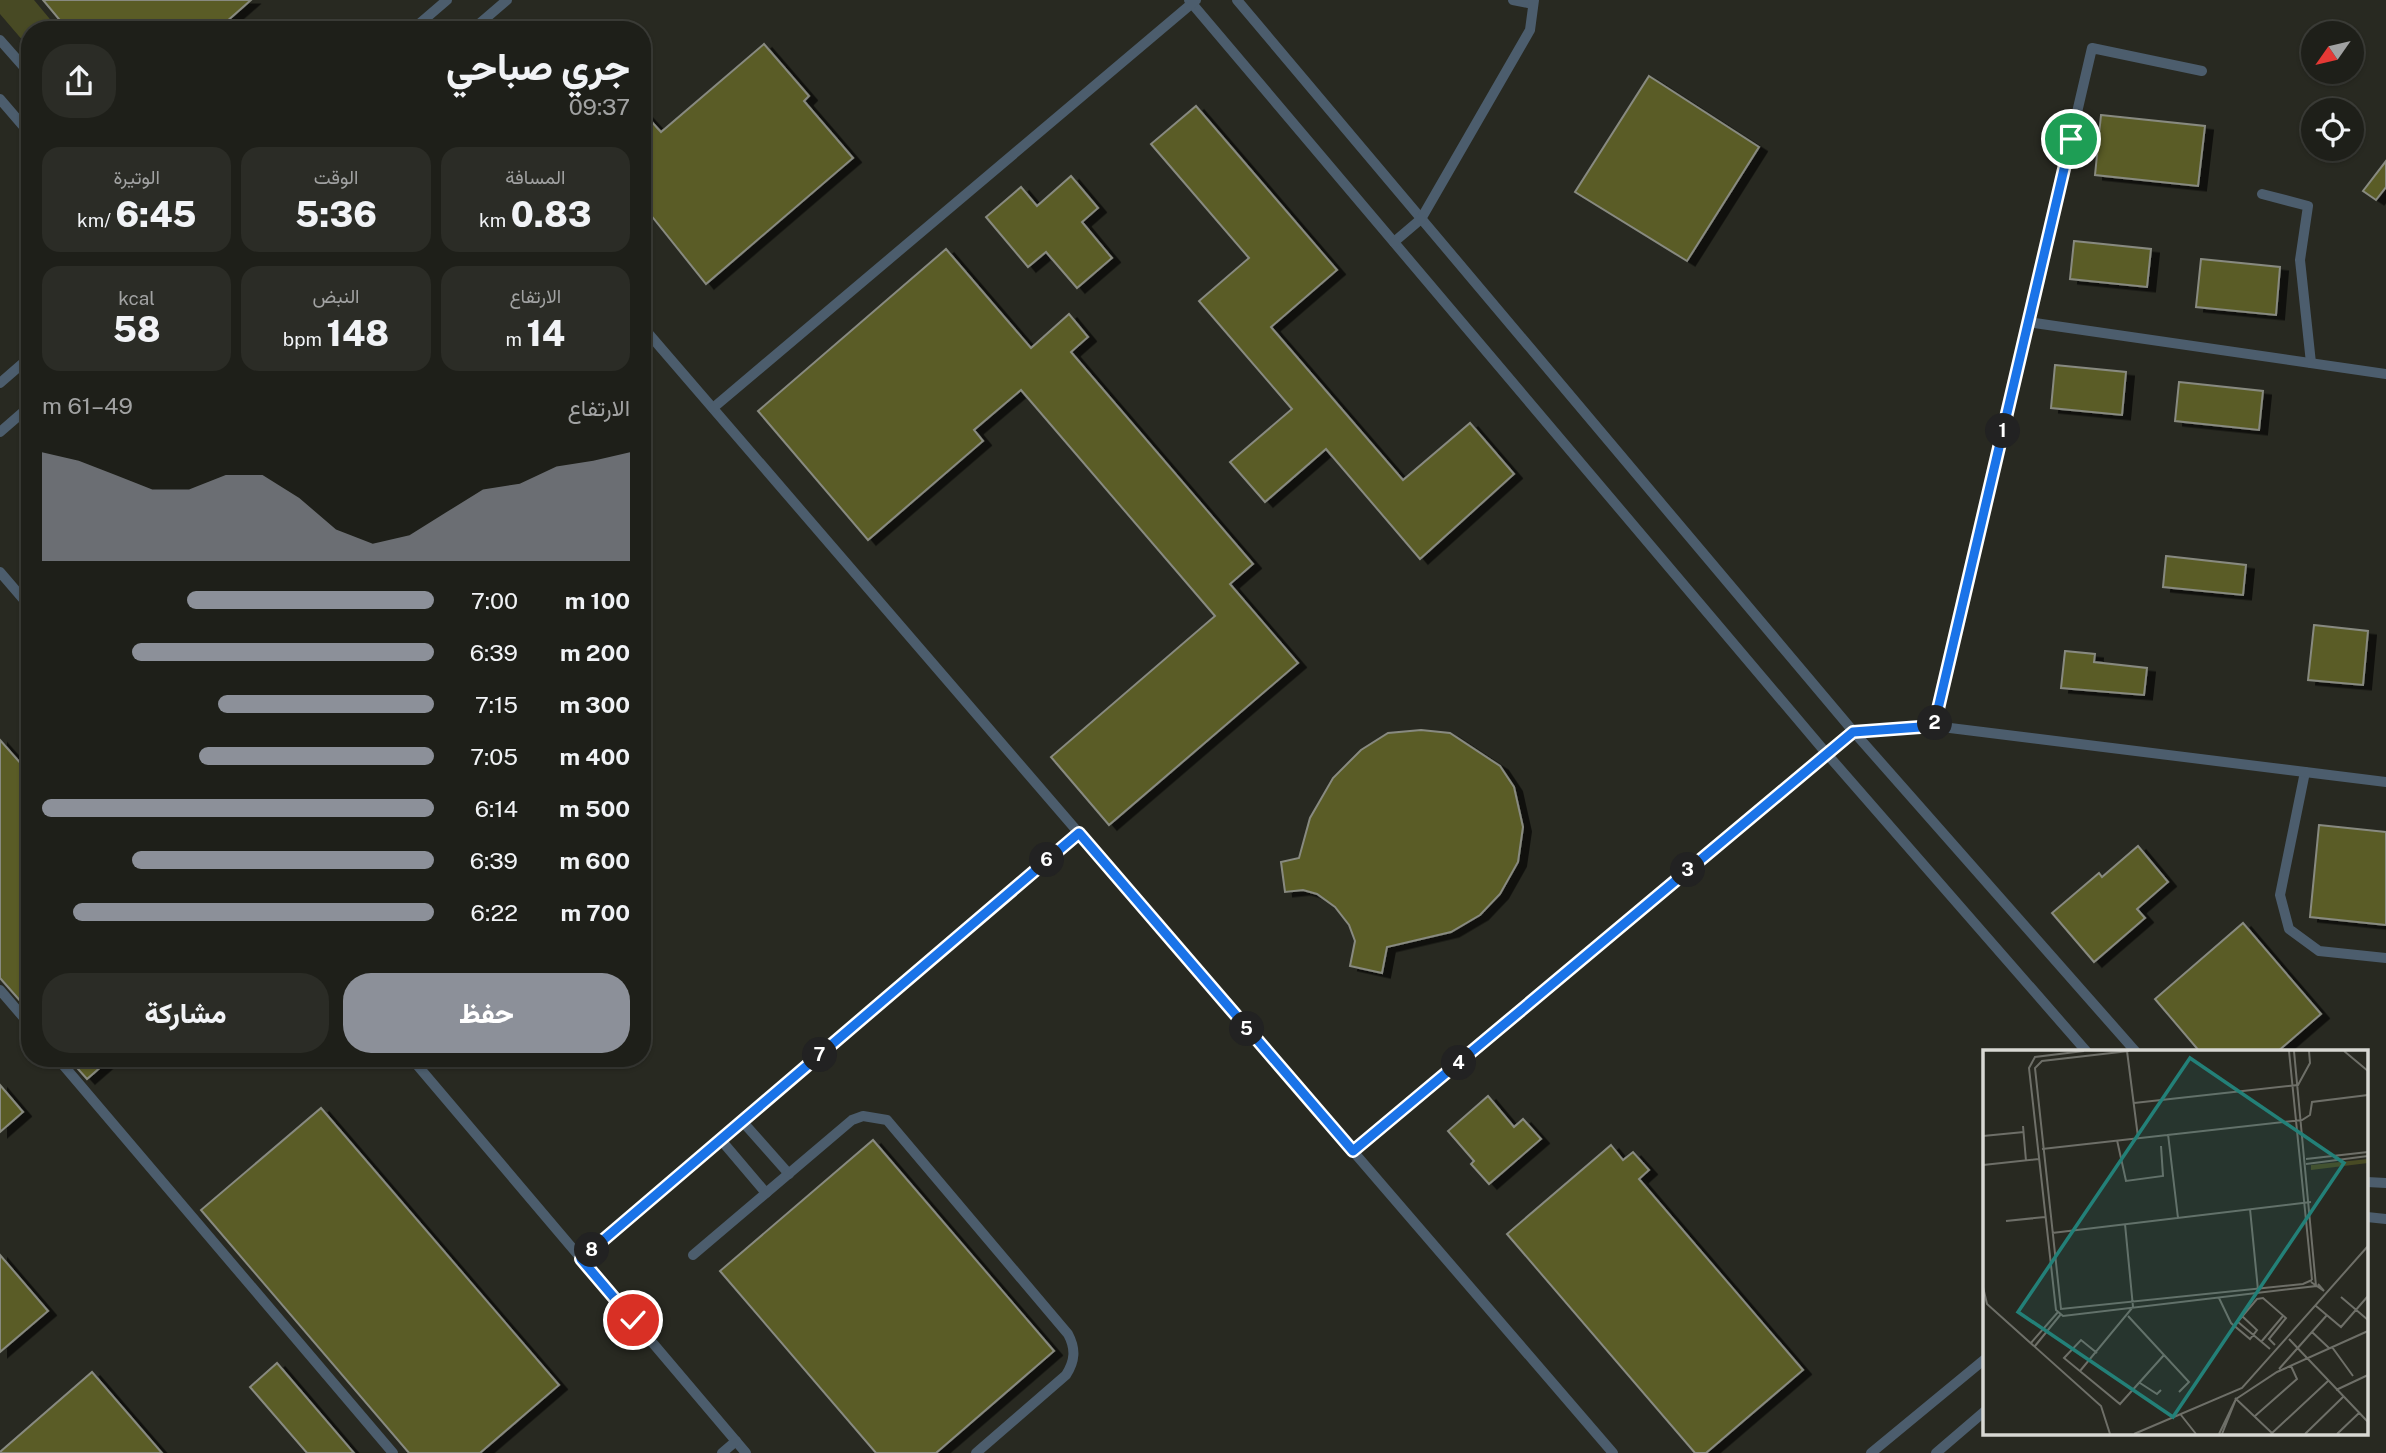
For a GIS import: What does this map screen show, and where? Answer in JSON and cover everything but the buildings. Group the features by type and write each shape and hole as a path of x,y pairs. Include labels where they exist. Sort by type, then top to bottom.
{"lane":[{"path":"422,21 447,0"},
{"path":"482,21 507,0"},
{"path":"1237,0 1853,732 2134,1050"},
{"path":"1394,242 1421,219 1530,30 1533,2 1513,0"},
{"path":"713,408 1192,1 1827,754 2085,1050"},
{"path":"0,40 21,64"},
{"path":"1934,726 2092,48 2202,71"},
{"path":"0,99 21,124"},
{"path":"2262,194 2308,206 2300,260 2311,363"},
{"path":"2028,322 2386,374"},
{"path":"651,336 1613,1453"},
{"path":"0,383 21,365"},
{"path":"0,432 21,414"},
{"path":"0,572 21,596"},
{"path":"1353,1151 1853,732 1934,726 2386,782"},
{"path":"2305,772 2280,895 2289,929 2319,951 2386,958"},
{"path":"581,1259 1079,833"},
{"path":"0,990 21,1014"},
{"path":"65,1067 393,1453"},
{"path":"419,1067 746,1453"},
{"path":"693,1255 852,1120 875,1116 887,1120 1068,1334 1074,1355 1066,1375 976,1453"},
{"path":"743,1121 789,1174"},
{"path":"720,1140 766,1193"},
{"path":"2368,1182 2386,1183"},
{"path":"2368,1217 2386,1219"},
{"path":"1871,1453 1983,1361"},
{"path":"1936,1453 1983,1413"},
{"path":"722,1453 736,1441"}],"green space":[{"path":"0,0 34,0 52,21 21,21 21,38 0,14"}],"route":[{"path":"633,1320 581,1259 1079,833 1353,1151 1853,732 1934,726 2071,139"}]}
